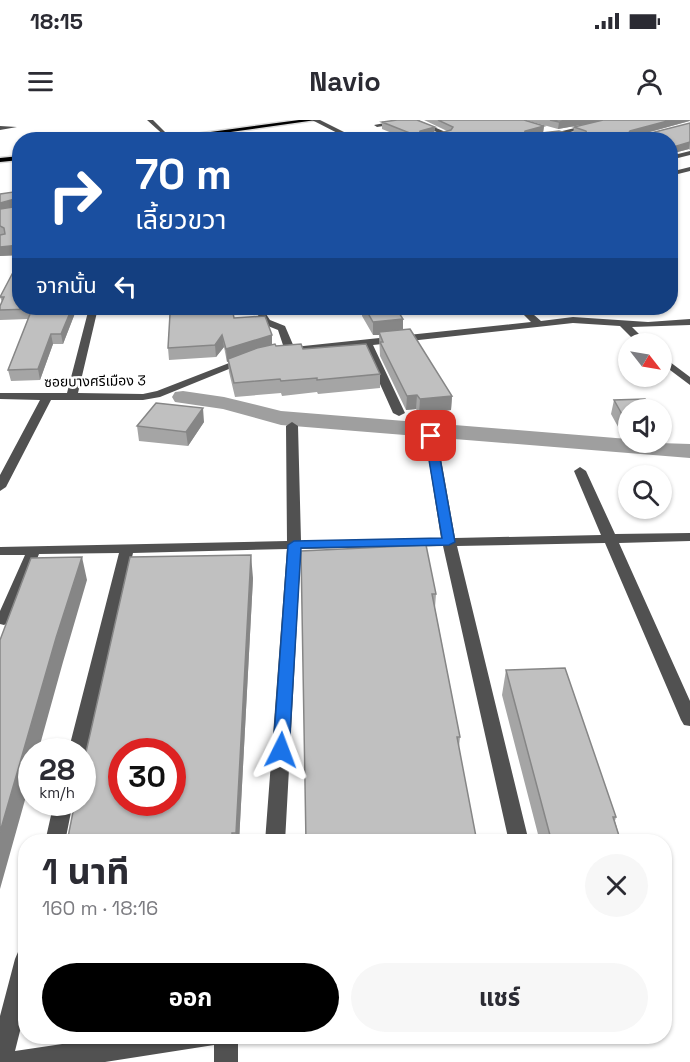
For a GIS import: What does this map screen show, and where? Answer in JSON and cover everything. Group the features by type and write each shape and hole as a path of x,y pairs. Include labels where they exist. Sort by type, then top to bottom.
{"main road":[{"path":"229,132 314,120"}],"street":[{"path":"150,120 161,132"},
{"path":"314,120 340,132"},
{"path":"377,125 413,120 442,132"},
{"path":"563,132 616,120"},
{"path":"0,128 14,127"},
{"path":"548,130 555,132"},
{"path":"72,396 91,315"},
{"path":"262,315 266,322 282,328 291,349"},
{"path":"529,315 539,324"},
{"path":"272,353 291,349 367,343 573,320 648,325 690,322"},
{"path":"622,323 632,333"},
{"path":"367,343 399,412"},
{"name":"ซอยบางศรีเมือง 3","path":"0,396 144,397 160,394 254,357"},
{"path":"672,367 690,382"},
{"path":"0,487 47,396"},
{"path":"276,834 294,545 292,426"},
{"path":"431,436 449,542 517,834"},
{"path":"580,471 690,720"},
{"path":"0,551 690,537"},
{"path":"80,738 127,548"},
{"path":"4,620 34,550"},
{"path":"56,834 60,816"},
{"path":"0,1062 18,991"},
{"path":"17,1062 57,1059 155,1044"},
{"path":"226,1044 226,1062"}],"building":[{"path":"417,120 435,127 420,132 407,132 382,122"},
{"path":"438,120 524,120 544,126 525,131 444,132 453,127"},
{"path":"550,120 573,120 559,122"},
{"path":"603,120 671,120 630,131 586,132 574,127"},
{"path":"690,123 690,142 678,146 678,132 655,132"},
{"path":"12,192 12,200 0,203 0,194"},
{"path":"12,207 12,246 0,247 0,235 5,234 4,228 0,226 0,209"},
{"path":"12,274 12,310 0,310 4,297 0,297"},
{"path":"30,315 69,315 61,334 51,334 38,369 8,370"},
{"path":"170,315 233,315 234,318 265,316 272,335 226,349 222,335 215,345 168,348"},
{"path":"369,315 400,315 403,319 373,322"},
{"path":"410,329 452,396 420,399 417,395 407,396 380,342 383,342 379,332"},
{"path":"275,344 276,346 301,344 303,349 366,344 380,374 317,380 317,378 281,381 280,379 234,383 228,359"},
{"path":"156,403 203,408 186,432 137,426"},
{"path":"426,545 436,594 432,594 460,737 457,737 475,834 306,834 301,551"},
{"path":"251,555 236,833 69,834 72,816 96,816 96,738 89,738 130,557"},
{"path":"82,557 27,738 18,738 18,770 0,832 0,640 31,558"},
{"path":"565,668 616,817 613,817 618,834 550,834 506,670"}],"waterway":[{"path":"183,397 224,403 281,418 690,451"}],"route":[{"path":"281,750 294,545 449,542 431,436"}]}
